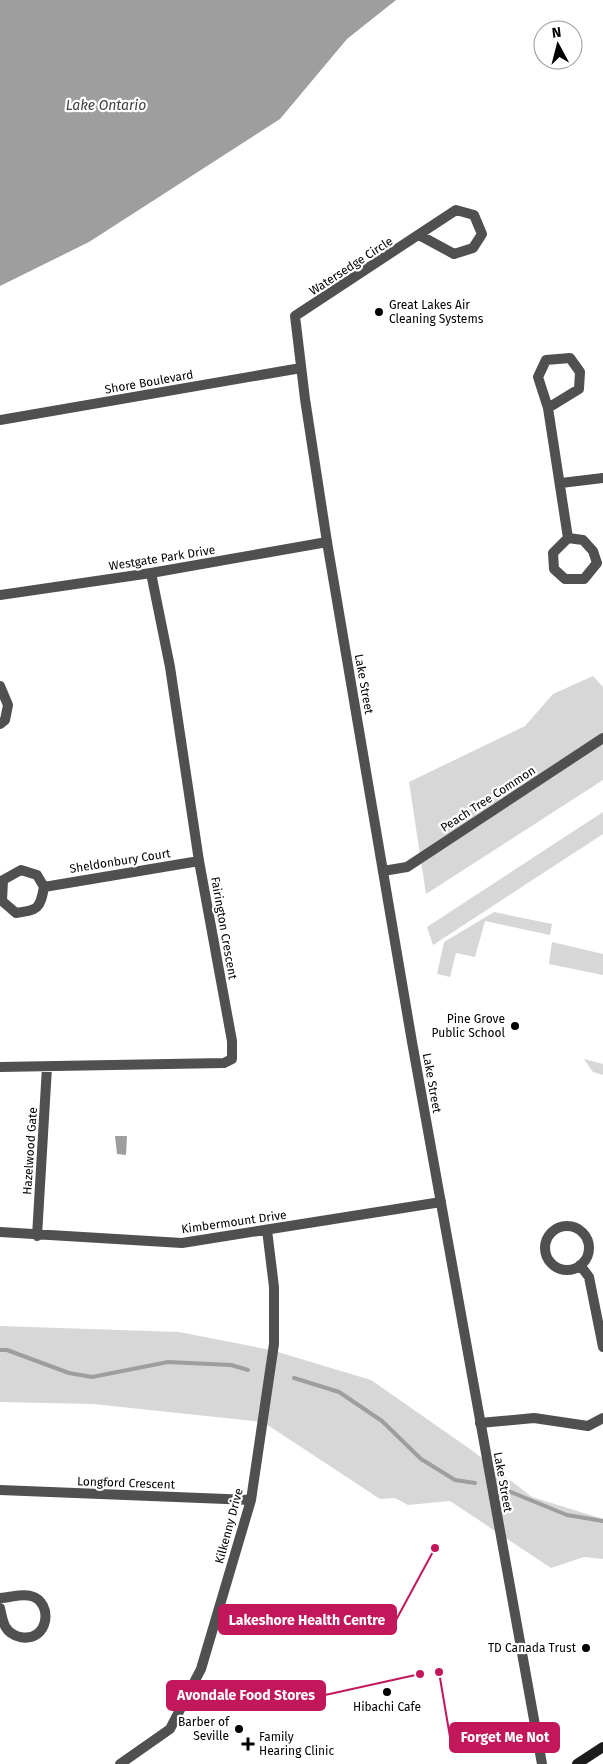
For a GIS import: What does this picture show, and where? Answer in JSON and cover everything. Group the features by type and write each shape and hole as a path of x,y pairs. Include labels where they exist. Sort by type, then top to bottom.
{"main road":[{"path":"577,1764 603,1746"}],"street":[{"name":"Watersedge Circle","path":"295,316 456,210 474,215 482,234 473,248 454,254 419,235"},
{"name":"Lake Street","path":"295,316 327,542 383,871 542,1764"},
{"path":"548,408 578,389 580,372 570,358 546,360 538,377 548,408 568,538"},
{"name":"Shore Boulevard","path":"0,420 301,368"},
{"path":"561,483 603,478"},
{"path":"568,538 583,540 593,551 597,563 584,579 565,579 554,569 553,553 568,538"},
{"name":"Westgate Park Drive","path":"0,595 151,573 327,542"},
{"name":"Fairington Crescent","path":"0,1067 224,1063 232,1058 232,1041 200,861 170,667 151,573"},
{"path":"0,686 8,705 5,720 0,724"},
{"name":"Peach Tree Common","path":"383,871 407,866 603,738"},
{"name":"Sheldonbury Court","path":"44,887 200,861"},
{"path":"21,870 36,875 44,887 41,903 35,910 16,913 2,901 4,880 21,870"},
{"name":"Hazelwood Gate","path":"37,1236 47,1067"},
{"name":"Kimbermount Drive","path":"0,1232 37,1236 182,1243 441,1202"},
{"path":"563,1227 581,1232 585,1237 588,1249 585,1261 580,1265 568,1270 552,1264 545,1249 548,1237 552,1232 563,1227"},
{"name":"Kilkenny Drive","path":"120,1764 170,1729 201,1669 251,1500 274,1344 274,1287 267,1230"},
{"path":"580,1265 589,1277 603,1347"},
{"path":"480,1424 534,1418 588,1426 603,1418"},
{"name":"Longford Crescent","path":"0,1490 251,1500"},
{"path":"0,1598 30,1596 37,1599 44,1608 46,1618 43,1629 37,1635 26,1638 16,1636 7,1631 2,1622 0,1608"}],"shaded area":[{"path":"593,676 603,687 603,780 426,894 409,782 525,726 553,694"},
{"path":"603,812 603,834 433,945 427,927"},
{"path":"494,912 552,924 550,935 485,921 475,957 456,953 450,977 437,974 444,942"},
{"path":"552,942 603,954 603,975 549,964"},
{"path":"584,1059 603,1064 603,1075 593,1072"},
{"path":"0,1326 179,1332 271,1350 371,1380 470,1449 532,1497 603,1519 603,1559 584,1557 551,1568 450,1501 408,1505 395,1498 380,1499 263,1422 93,1404 0,1402"}],"water":[{"name":"Lake Ontario","path":"0,0 396,0 347,39 280,119 89,242 0,286"},
{"path":"115,1136 127,1136 126,1155 117,1154"}],"waterway":[{"path":"0,1350 7,1350 69,1373 92,1377 168,1362 231,1365 248,1370"},
{"path":"294,1378 339,1392 382,1421 421,1459 455,1480 475,1483"},
{"path":"506,1490 567,1515 603,1521"}],"place":[{"name":"Great Lakes Air Cleaning Systems","path":"379,312"},
{"name":"Pine Grove Public School","path":"515,1026"},
{"name":"Lakeshore Health Centre","path":"435,1548"},
{"name":"TD Canada Trust","path":"586,1648"},
{"name":"Forget Me Not","path":"439,1672"},
{"name":"Avondale Food Stores","path":"420,1674"},
{"name":"Hibachi Cafe","path":"387,1692"},
{"name":"Barber of Seville","path":"239,1729"},
{"name":"Family Hearing Clinic","path":"248,1744"}]}
